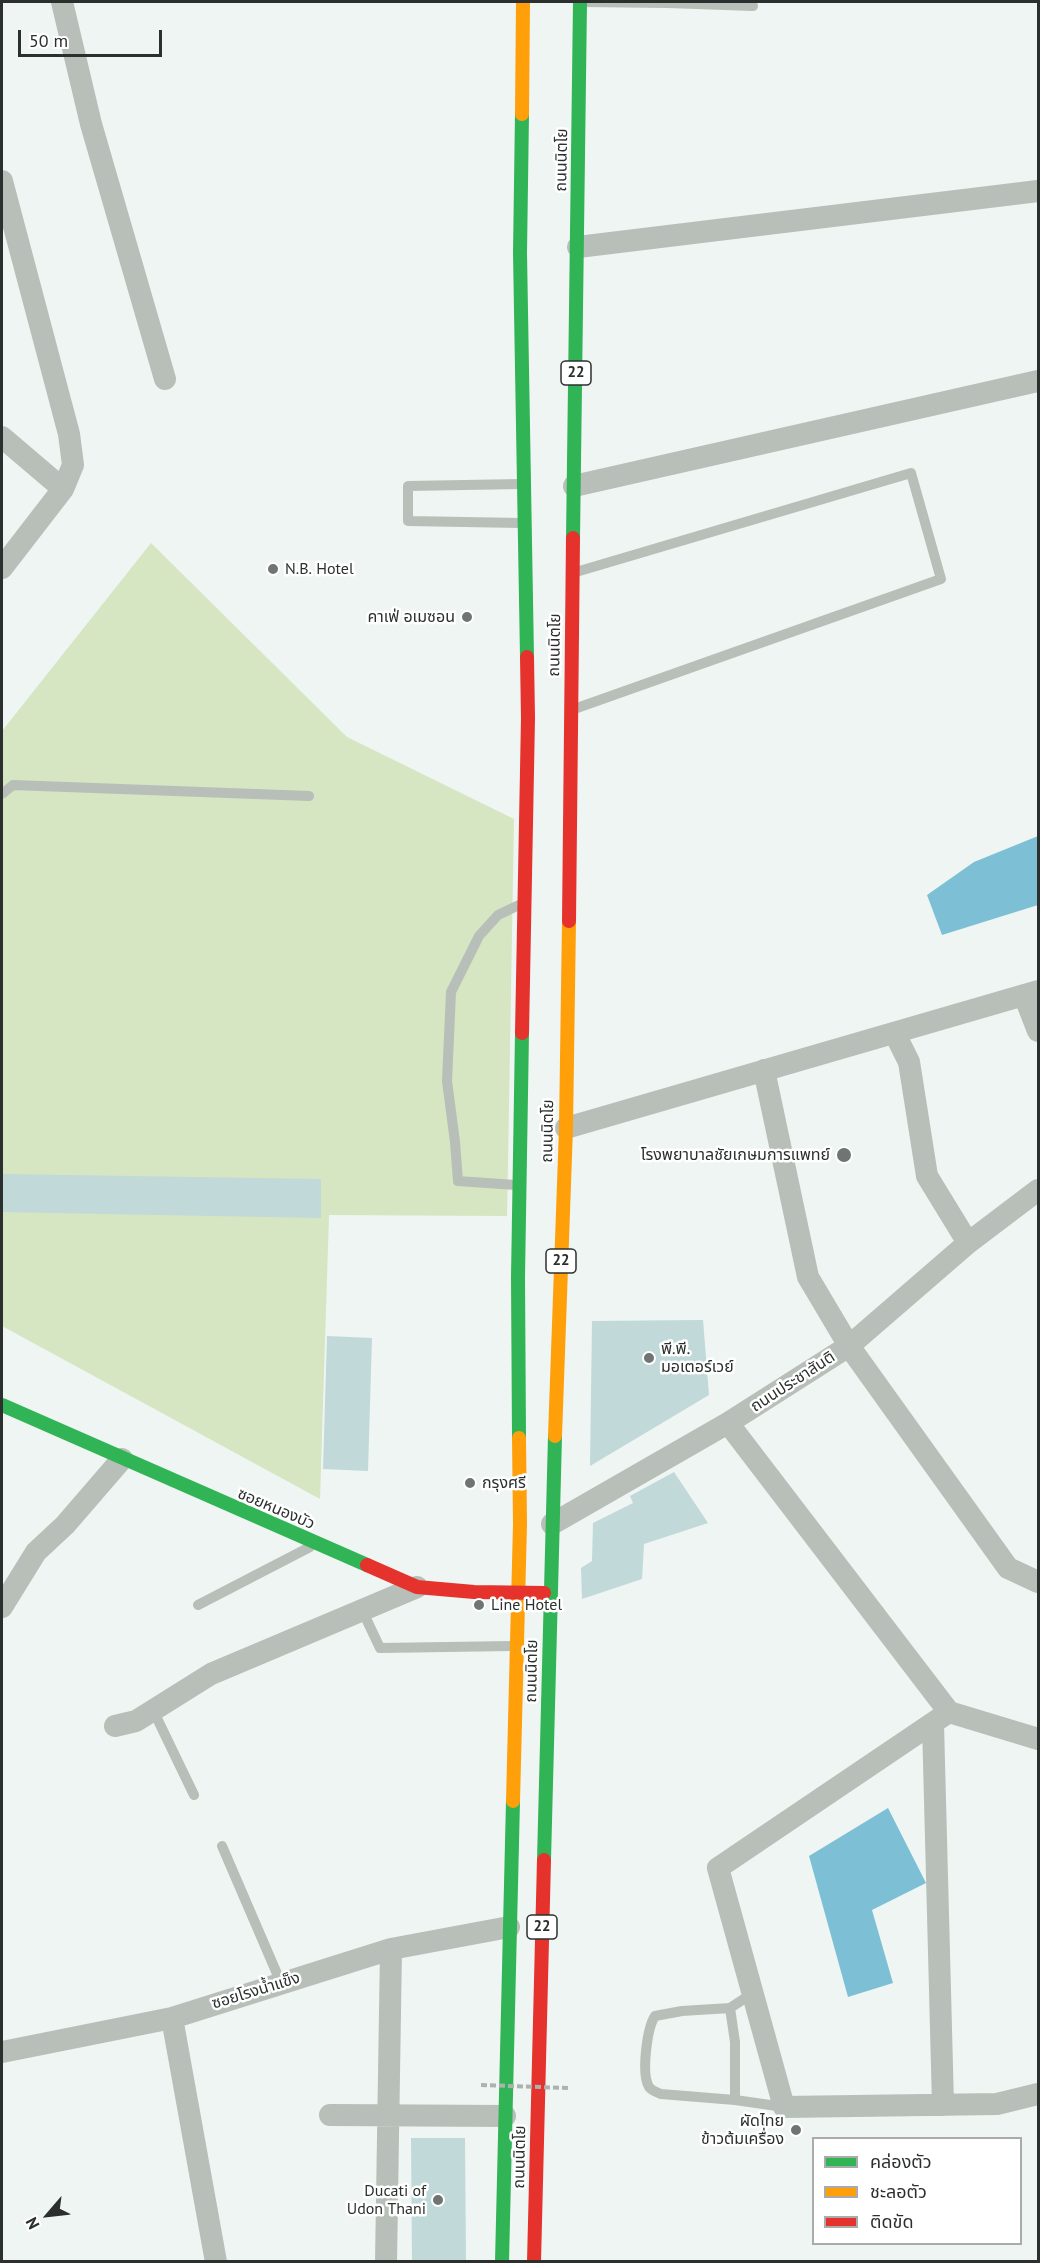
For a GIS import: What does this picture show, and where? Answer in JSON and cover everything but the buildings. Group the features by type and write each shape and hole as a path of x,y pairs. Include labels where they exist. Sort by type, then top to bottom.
{"main road":[{"name":"ถนนนิตโย","path":"523,2 520,253 528,718 523,903 528,997 519,1185 536,1524 550,1593 534,2262"},
{"name":"ถนนนิตโย","path":"502,2262 517,1594 536,1524 566,1128 561,997 571,710 580,2"},
{"name":"ซอยหนองบัว","path":"2,1405 417,1587 434,1590 517,1594 550,1593"}],"street":[{"path":"62,2 91,124 165,379"},
{"path":"2,181 69,434 73,465 63,489 2,568"},
{"path":"578,247 1038,191"},
{"path":"574,486 1038,381"},
{"path":"2,437 63,489"},
{"path":"566,1128 1031,993 1038,1031"},
{"path":"895,1034 909,1062 927,1176 968,1243"},
{"path":"764,1070 808,1277 849,1346 1008,1568 1038,1582"},
{"name":"ถนนประชาสันติ","path":"536,1524 728,1423 849,1346 968,1243 1038,1190"},
{"path":"728,1423 941,1718 943,2104"},
{"path":"2,1607 36,1552 64,1525 122,1459"},
{"path":"115,1726 136,1721 211,1674 417,1587"},
{"path":"1038,1738 941,1718 718,1868 784,2107 997,2104 1038,2094"},
{"name":"ซอยโรงน้ำแข็ง","path":"2,2052 172,2018 391,1949 509,1927"},
{"path":"386,2262 391,1949"},
{"path":"172,2018 216,2262"},
{"path":"330,2115 505,2116"}],"lane":[{"path":"580,2 753,6"},
{"path":"571,710 940,579 911,473 573,573"},
{"path":"524,484 408,486 408,521 525,523"},
{"path":"2,794 13,785 309,796"},
{"path":"519,1185 458,1181 447,1081 451,992 478,936 498,915 523,903"},
{"path":"198,1605 316,1544"},
{"path":"363,1610 380,1648 516,1646"},
{"path":"153,1710 194,1795"},
{"path":"222,1846 281,1983"},
{"path":"753,1993 730,2008 682,2011 655,2016 650,2024 645,2070 647,2084 652,2090 662,2094 784,2107"},
{"path":"730,2008 735,2042 735,2100"}],"path":[{"path":"482,2085 568,2088"}],"green space":[{"path":"151,543 347,737 514,819 507,1216 329,1215 320,1499 2,1326 2,731"}],"water":[{"path":"1038,836 1038,905 942,935 927,895 974,862"},
{"path":"888,1808 926,1883 872,1910 893,1983 848,1997 809,1856"}],"traffic: fast":[{"path":"573,538 580,2"},
{"path":"522,114 520,253 527,657"},
{"path":"519,1438 518,1277 522,1033"},
{"path":"2,1405 367,1565"},
{"path":"544,1860 555,1436"},
{"path":"502,2262 513,1801"}],"traffic: slow":[{"path":"522,114 523,2"},
{"path":"555,1436 566,1128 569,921"},
{"path":"513,1801 520,1524 519,1438"}],"traffic: jam":[{"path":"569,921 573,538"},
{"path":"522,1033 528,718 527,657"},
{"path":"367,1565 417,1587 474,1592 544,1593"},
{"path":"534,2262 544,1860"}],"place":[{"name":"N.B. Hotel","path":"273,569"},
{"name":"คาเฟ่ อเมซอน","path":"467,617"},
{"name":"โรงพยาบาลชัยเกษมการแพทย์","path":"844,1155"},
{"name":"พี.พี. มอเตอร์เวย์","path":"649,1358"},
{"name":"กรุงศรี","path":"470,1483"},
{"name":"Line Hotel","path":"479,1605"},
{"name":"ผัดไทย ข้าวต้มเครื่อง","path":"796,2130"},
{"name":"Ducati of Udon Thani","path":"438,2200"}]}
